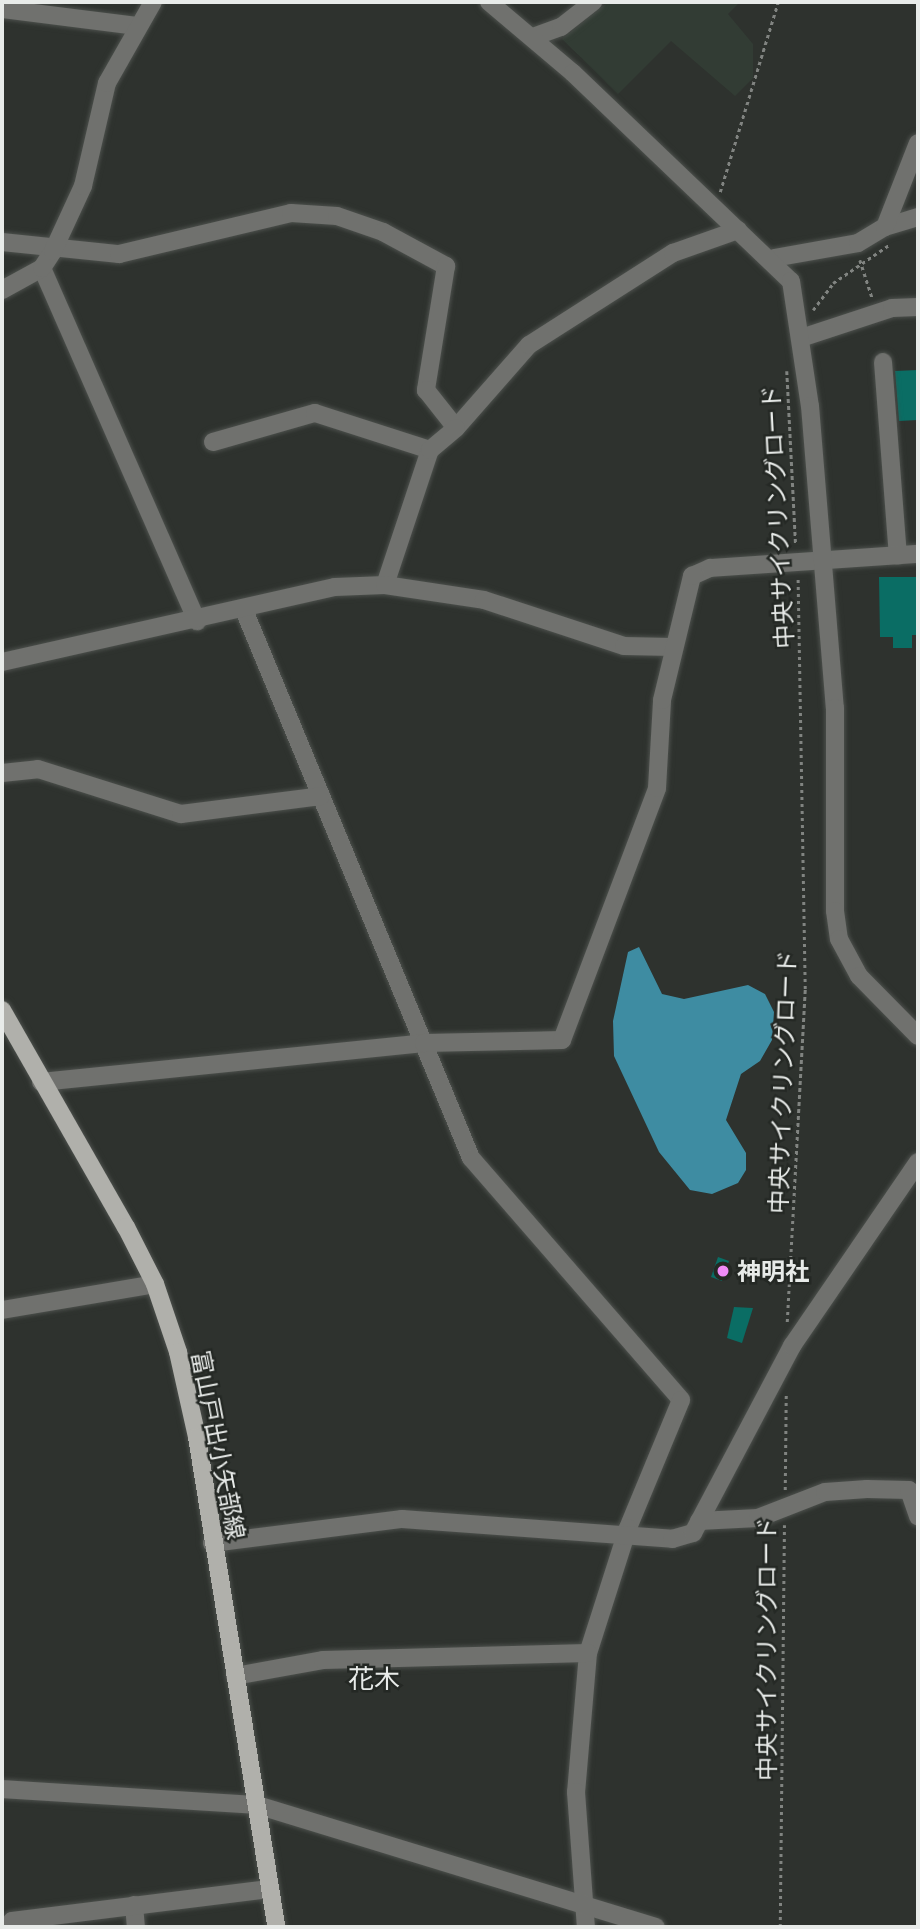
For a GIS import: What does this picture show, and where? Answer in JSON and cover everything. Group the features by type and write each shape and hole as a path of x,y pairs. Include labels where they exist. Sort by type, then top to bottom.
{"main road":[{"name":"富山戸出小矢部線","path":"2,1010 155,1284 197,1437 276,1927"}],"street":[{"path":"2,290 42,268 53,251 83,186 107,83 136,26 153,2"},
{"path":"489,2 533,37 715,209 774,258 791,281 801,336 835,708 839,939 859,976 918,1036"},
{"path":"533,37 561,27 593,2"},
{"path":"2,9 136,26"},
{"path":"885,227 918,143"},
{"path":"2,242 53,251 119,254 291,213 337,216 422,248 446,266 426,390 456,428"},
{"path":"774,258 858,243 885,227 918,216"},
{"path":"385,585 430,450 456,428 529,345 673,253 738,230"},
{"path":"42,268 197,621"},
{"path":"801,336 878,313 918,307"},
{"path":"883,362 898,555"},
{"path":"213,442 315,413 430,450"},
{"path":"41,1082 424,1043 562,1040 657,788 673,647 692,576 710,568 822,558 918,554"},
{"path":"2,662 197,621 335,587 385,585 484,600 624,646 673,647"},
{"path":"244,610 471,1158 681,1400 626,1536 588,1653 576,1792 586,1927"},
{"path":"2,774 38,769 181,814 321,796"},
{"path":"212,1543 402,1519 672,1539 693,1533 787,1354 918,1162"},
{"path":"2,1310 155,1284"},
{"path":"699,1521 784,1510 825,1492 909,1490 918,1516"},
{"path":"235,1676 323,1660 588,1653"},
{"path":"2,1789 257,1805 656,1927"},
{"path":"11,1927 12,1921 270,1889"},
{"path":"134,1905 136,1927"}],"path":[{"path":"715,209 778,2"},
{"path":"858,243 861,265 878,313"},
{"path":"801,336 833,283 861,265"},
{"name":"中央サイクリングロード","path":"780,1927 787,1354 805,989 797,561 789,365"}],"shaded area":[{"path":"608,2 740,2 728,14 753,44 753,78 735,96 671,41 618,94 562,39"}],"water":[{"path":"639,947 662,994 684,999 748,985 765,994 774,1012 772,1040 760,1061 741,1074 726,1120 746,1153 746,1170 738,1183 712,1194 690,1190 659,1152 614,1056 613,1021 628,952"}],"building":[{"path":"918,370 918,420 899,421 895,371"},
{"path":"879,577 918,577 918,635 912,635 912,648 893,648 893,637 880,637"},
{"path":"718,1257 729,1261 722,1281 711,1277"},
{"path":"734,1307 753,1308 742,1343 727,1338"}],"place":[{"name":"神明社","path":"723,1271"}],"district":[{"name":"花木","path":"374,1678"}]}
